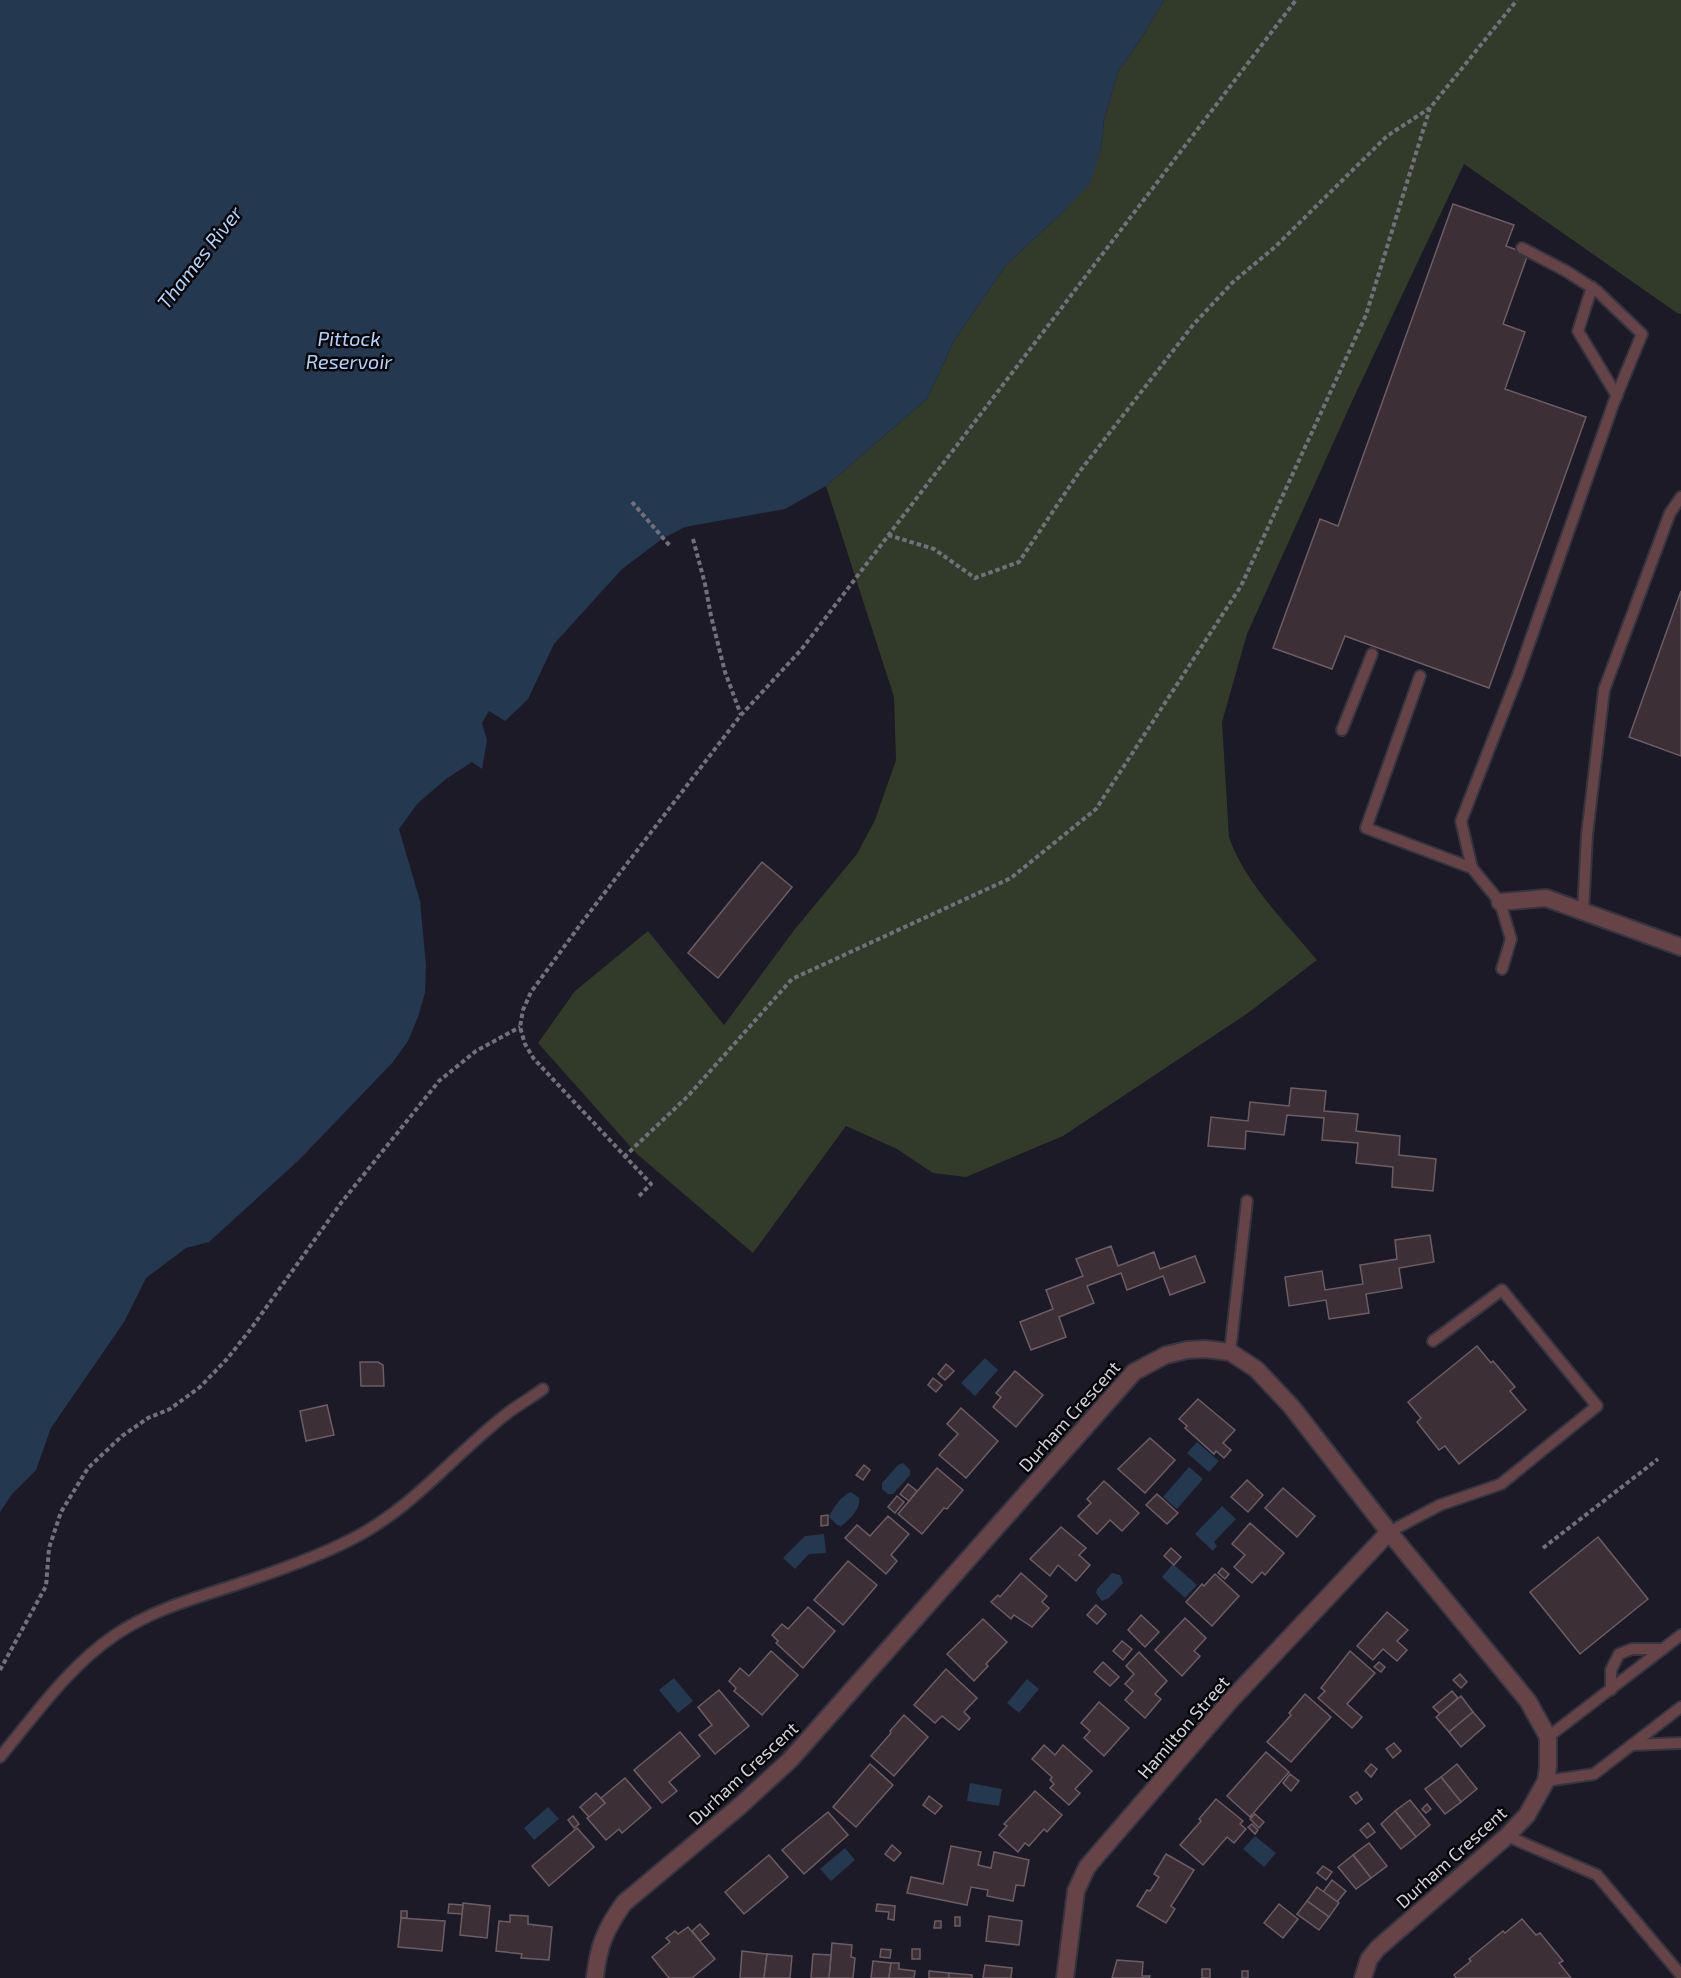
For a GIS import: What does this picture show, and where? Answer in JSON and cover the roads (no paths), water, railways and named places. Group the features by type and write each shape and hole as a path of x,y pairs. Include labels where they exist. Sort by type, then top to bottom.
{"street":[{"path":"1500,902 1546,898 1681,947"},
{"name":"Durham Crescent","path":"595,1978 603,1936 611,1920 624,1903 741,1805 790,1760 1134,1372 1166,1355 1205,1349 1230,1352 1256,1369 1291,1406 1389,1532 1528,1701 1548,1737 1546,1781 1527,1815 1507,1836 1378,1948 1369,1959 1363,1978"},
{"name":"Hamilton Street","path":"1065,1978 1076,1891 1087,1867 1227,1705 1389,1532"}],"lane":[{"path":"1502,969 1511,939 1500,902 1472,868 1461,820 1518,675 1617,396 1642,334 1592,287 1522,248"},
{"path":"1592,287 1578,331 1617,396"},
{"path":"1583,911 1587,835 1604,690 1670,513 1681,497"},
{"path":"1342,730 1372,654"},
{"path":"1420,676 1366,828 1472,868"},
{"path":"1230,1352 1247,1201"},
{"path":"1389,1532 1440,1505 1501,1484 1597,1406 1502,1290 1433,1341"},
{"path":"0,1757 58,1689 98,1648 117,1634 181,1603 267,1575 351,1540 412,1499 508,1413 543,1389"},
{"path":"1548,1737 1681,1635"},
{"path":"1611,1690 1611,1670 1619,1654 1632,1649 1663,1649"},
{"path":"1546,1781 1594,1774 1681,1707"},
{"path":"1632,1745 1681,1743"},
{"path":"1507,1836 1597,1875 1681,1975"}],"water":[{"name":"Pittock Reservoir","path":"0,0 1164,0 1118,72 1104,120 1101,150 1090,183 1066,209 1006,265 954,341 927,399 826,486 785,509 685,527 662,539 622,569 554,644 528,699 505,721 489,711 482,723 487,740 482,769 472,762 446,779 418,803 399,829 420,901 426,965 425,993 408,1041 393,1062 300,1159 209,1242 186,1248 146,1278 124,1322 51,1428 36,1470 12,1494 0,1512"},
{"path":"985,1358 998,1370 975,1396 961,1383"},
{"path":"1197,1442 1219,1461 1209,1472 1187,1453"},
{"path":"903,1463 910,1470 910,1475 893,1494 888,1494 882,1489 882,1483 898,1465"},
{"path":"1189,1467 1203,1479 1177,1509 1163,1497"},
{"path":"851,1492 859,1498 858,1506 847,1521 841,1526 837,1525 829,1517 844,1496"},
{"path":"1222,1506 1236,1519 1214,1542 1217,1546 1213,1551 1195,1534"},
{"path":"824,1534 826,1553 809,1554 795,1569 783,1558 805,1536"},
{"path":"1173,1564 1197,1585 1185,1598 1162,1577"},
{"path":"1112,1573 1120,1575 1123,1583 1109,1598 1102,1601 1096,1593 1097,1589"},
{"path":"674,1678 693,1701 678,1713 659,1690"},
{"path":"1027,1679 1039,1689 1019,1713 1007,1703"},
{"path":"970,1783 1002,1789 999,1806 967,1801"},
{"path":"548,1807 559,1819 534,1840 524,1828"},
{"path":"1255,1836 1276,1853 1264,1867 1243,1849"},
{"path":"845,1848 855,1860 831,1881 820,1869"}],"water label":[{"name":"Thames River","path":"199,257"}]}
